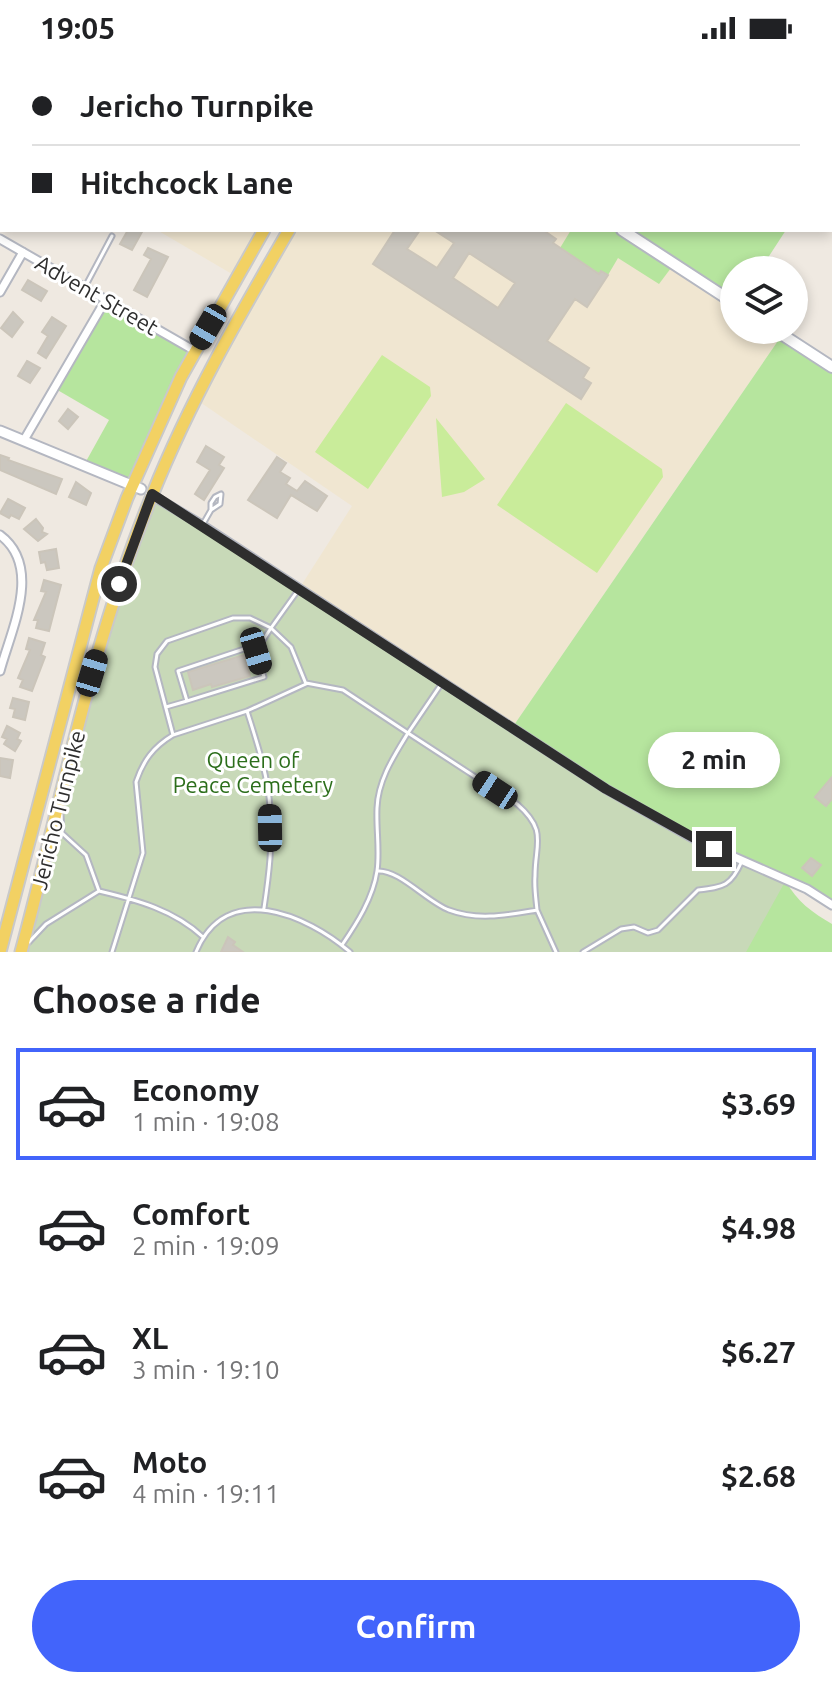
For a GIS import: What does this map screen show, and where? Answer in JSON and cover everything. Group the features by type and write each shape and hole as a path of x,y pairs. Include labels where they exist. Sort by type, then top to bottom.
{"main road":[{"name":"Jericho Turnpike","path":"23,952 142,489 195,351 263,232"},
{"name":"Jericho Turnpike","path":"0,952 101,568 142,489 288,232"},
{"path":"625,232 720,294"},
{"path":"235,280 253,291"},
{"path":"797,344 832,367"}],"street":[{"name":"Advent Street","path":"0,239 195,351"},
{"path":"0,292 23,252"},
{"path":"24,440 105,301"},
{"path":"0,431 142,489 606,789 698,841 807,889 832,905"},
{"path":"0,535 19,557 23,580 0,671"}],"lane":[{"path":"84,289 112,236"},
{"path":"202,525 211,510"},
{"path":"256,651 299,589"},
{"path":"173,735 155,667 157,654 167,641 233,618 250,618 271,628 291,647 306,683"},
{"path":"187,701 178,671 244,649 256,651"},
{"path":"166,707 264,677 256,651"},
{"path":"342,945 364,909 377,871 377,804 391,759 442,682"},
{"path":"112,952 143,853 136,782 153,749 173,735 247,711 306,683 343,690 526,812 537,831 539,843 535,874 537,910 556,952"},
{"path":"247,711 263,764 270,808 269,870 264,908"},
{"path":"60,801 62,833 86,855 99,891"},
{"path":"583,952 621,929 634,927 648,933 658,930 698,890 718,888 729,883 742,861"},
{"path":"377,871 394,875 432,901 460,913 499,916 537,910"},
{"path":"23,952 38,931 99,891 131,898 165,911 203,937"},
{"path":"196,952 203,937 233,914 264,908 304,922 350,952"}],"shaded area":[{"path":"160,232 263,232 237,277"},
{"path":"288,232 625,232 720,294 720,344 776,344 512,728 299,589 352,506 194,398"}],"green space":[{"path":"570,232 785,232 769,256 720,256 720,294 674,264 659,284 618,258 608,275 598,273 560,248"},
{"path":"105,301 195,351 132,484 84,465 109,420 54,388"},
{"path":"776,344 796,344 832,367 832,905 786,881 806,906 832,924 832,952 712,952 698,841 512,728"},
{"path":"382,355 430,387 431,396 368,489 315,452"},
{"path":"566,403 662,469 663,477 597,573 497,505"},
{"path":"436,418 485,479 464,492 442,497"},
{"name":"Queen of Peace Cemetery","path":"152,494 527,738 698,842 786,880 746,952 21,952 92,673"}],"building":[{"path":"127,232 142,232 132,250 120,244"},
{"path":"394,232 419,232 407,249 437,268 454,243 437,232 546,232 556,239 553,243 599,274 601,271 608,275 587,307 575,299 547,341 589,368 583,378 591,383 581,399 373,264","holes":["469,253 515,283 498,308 453,278"]},
{"path":"148,248 168,257 147,297 134,290 151,259 144,255"},
{"path":"28,280 47,291 41,301 22,290"},
{"path":"13,312 23,322 12,337 1,328"},
{"path":"52,317 66,326 46,358 38,353 48,336 42,332"},
{"path":"27,361 40,368 30,383 18,376"},
{"path":"68,409 78,417 68,429 59,421"},
{"path":"206,446 224,457 219,465 224,468 204,500 195,494 210,470 197,462"},
{"path":"0,455 62,479 56,494 0,470"},
{"path":"277,457 286,463 280,472 290,478 286,484 297,491 305,481 327,496 317,511 291,495 277,518 248,500"},
{"path":"76,482 91,493 86,505 69,497"},
{"path":"8,499 25,508 19,519 0,513"},
{"path":"36,519 43,528 42,532 47,534 38,541 24,529"},
{"path":"56,549 59,568 47,570 45,562 41,563 39,552"},
{"path":"44,580 61,585 49,631 36,628 38,620 34,620 46,592 41,591"},
{"path":"29,638 45,643 41,655 45,657 32,691 20,687 23,680 18,678 30,650 26,649"},
{"path":"244,655 250,676 193,690 188,672"},
{"path":"13,698 29,702 25,720 13,717 15,709 10,708"},
{"path":"7,726 20,733 17,739 21,741 15,751 4,744 7,739 2,737"},
{"path":"0,758 13,760 10,778 0,776"},
{"path":"832,777 832,799 826,806 815,797"},
{"path":"811,858 821,865 812,876 802,868"},
{"path":"228,937 235,942 233,945 243,952 221,952"}],"route":[{"path":"119,584 152,494 606,789 714,849"}]}
